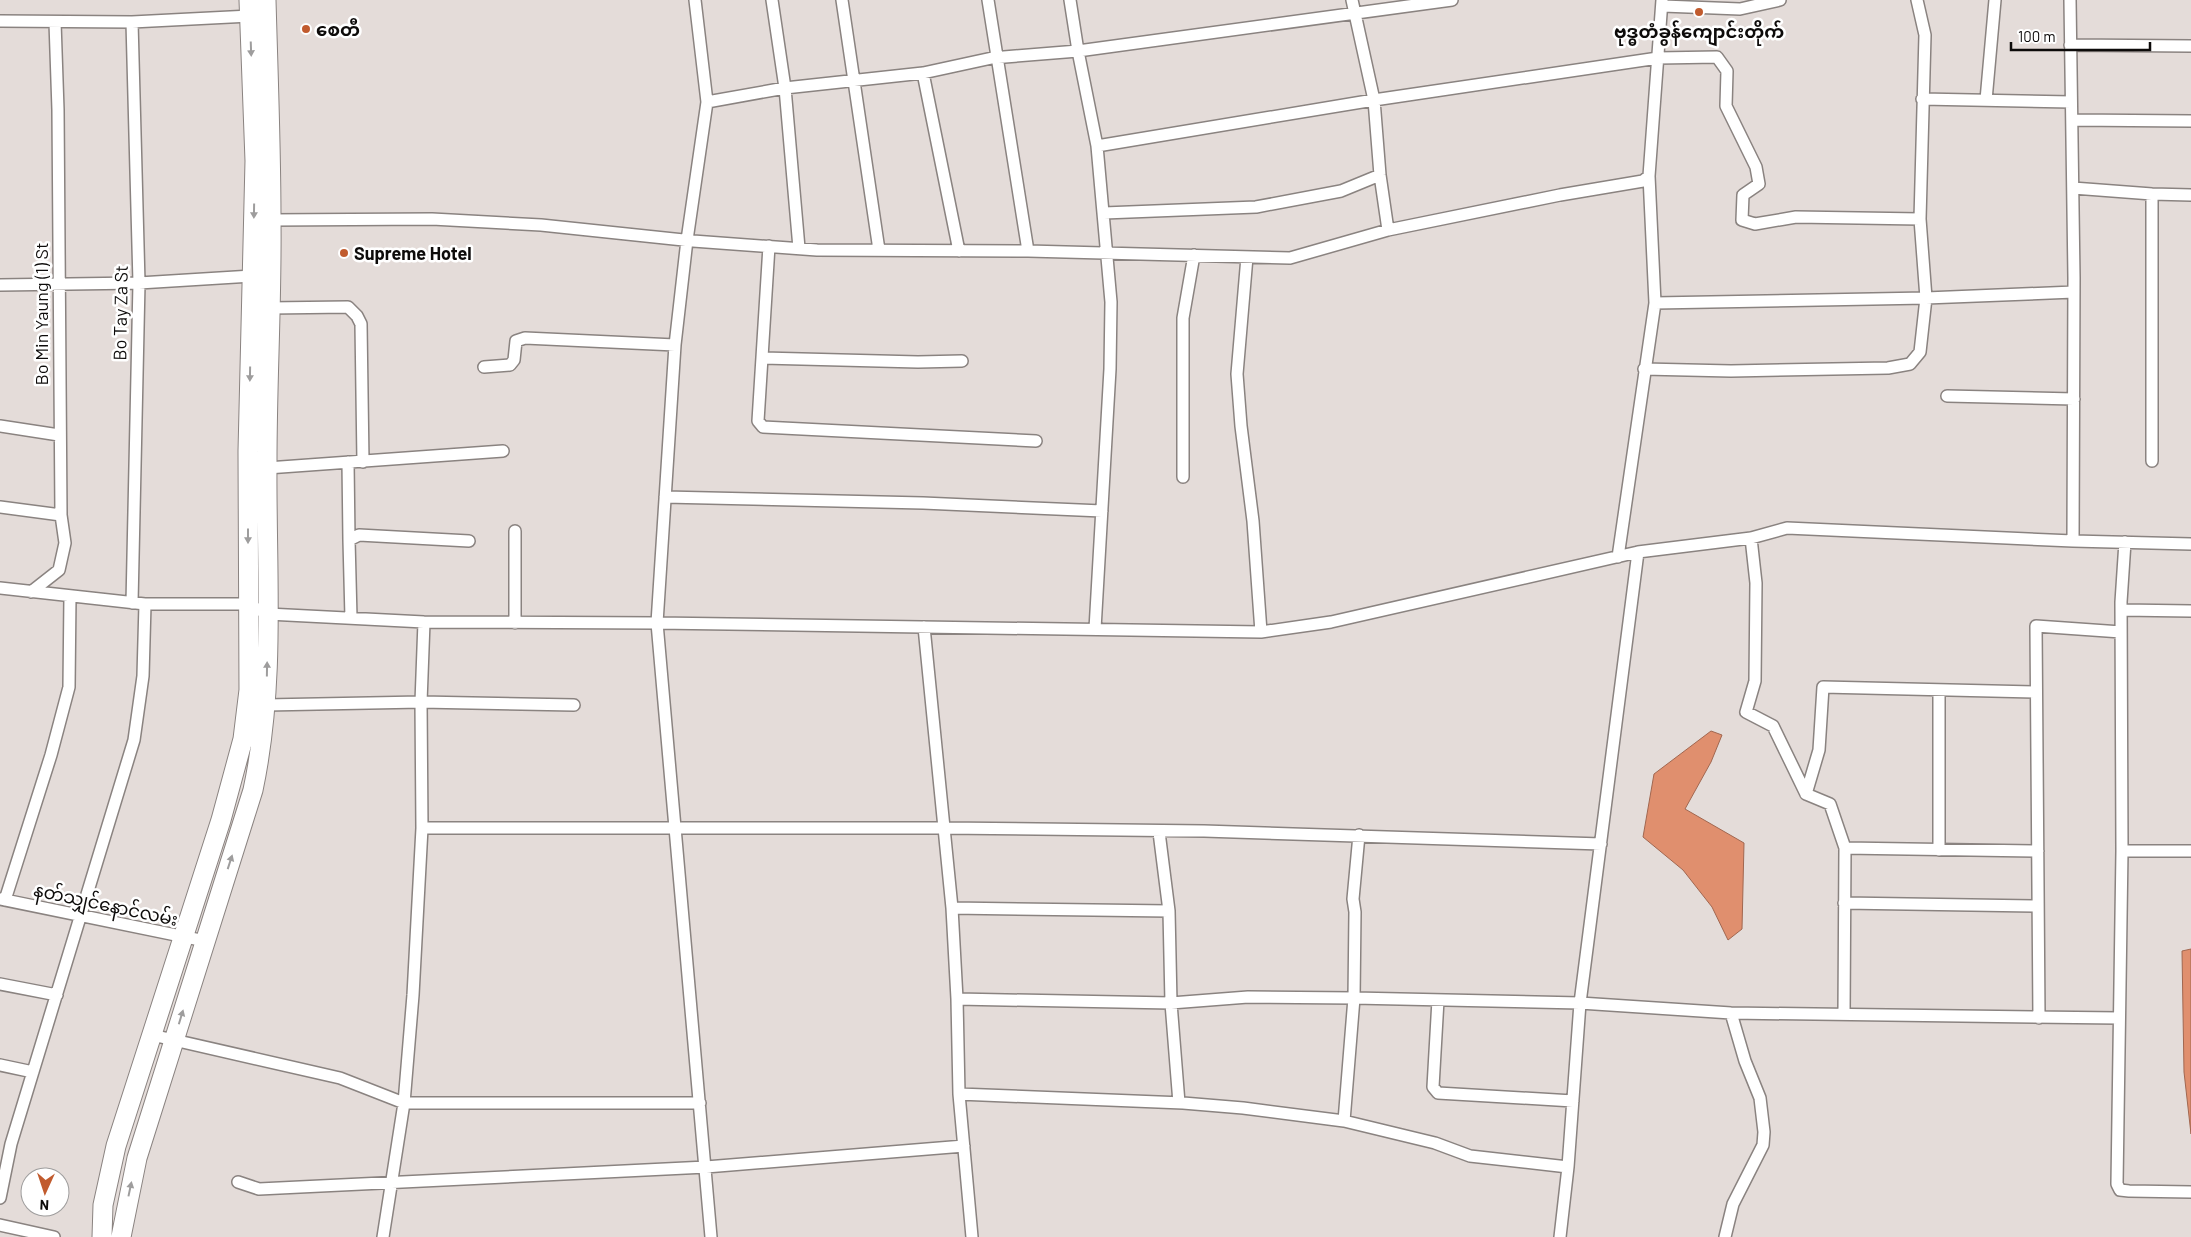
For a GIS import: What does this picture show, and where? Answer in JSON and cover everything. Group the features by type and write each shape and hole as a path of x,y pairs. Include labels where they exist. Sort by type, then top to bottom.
{"highway":[{"path":"121,1237 137,1158 253,790 262,749 266,704 268,614 267,468 271,220 266,0"},
{"path":"102,1237 103,1205 116,1146 220,820 243,739 249,690 247,604 255,161 250,8"},
{"path":"220,820 240,831"}],"street":[{"path":"695,0 707,102 687,240 675,346 657,623 711,1237"},
{"path":"772,0 785,88 799,248"},
{"path":"842,0 878,250"},
{"path":"988,0 1028,252"},
{"path":"1070,0 1097,146 1111,302 1110,370 1095,629"},
{"path":"1352,0 1374,100 1380,175 1388,230"},
{"path":"707,102 785,88 923,73 997,58 1078,51 1452,0"},
{"path":"1618,557 1655,303 1649,176 1663,3 1740,9 1780,0"},
{"path":"1644,369 1731,371 1888,368 1910,364 1920,352 1926,298 1920,219 1925,36 1917,0"},
{"path":"1986,100 1995,0"},
{"path":"2070,0 2074,292 2073,541"},
{"path":"0,21 132,22 250,8"},
{"name":"Bo Min Yaung (1) St","path":"31,592 59,570 66,543 60,515 56,22"},
{"name":"Bo Tay Za St","path":"132,22 139,282 132,603"},
{"path":"2070,45 2191,46"},
{"path":"1097,146 1374,100 1658,58 1717,57 1728,71 1726,106 1756,166 1759,184 1743,195 1742,220 1755,224 1796,218 1920,219"},
{"path":"923,73 959,251"},
{"path":"1922,98 2071,102"},
{"path":"2072,120 2191,122"},
{"path":"1104,213 1256,207 1341,191 1380,175"},
{"path":"271,220 432,220 541,225 687,240 799,248 1290,258 1388,230 1560,195 1643,181 1649,176"},
{"path":"2073,188 2191,195"},
{"path":"2152,194 2152,461"},
{"path":"769,246 758,421 763,427 1036,441"},
{"path":"1183,477 1183,318 1194,255"},
{"path":"1247,257 1238,374 1241,426 1253,522 1261,632"},
{"path":"0,284 139,282 252,276"},
{"path":"1655,303 1926,298 2074,292"},
{"path":"269,308 348,307 357,316 361,324 363,462"},
{"path":"484,367 510,365 514,360 516,341 525,338 675,346"},
{"path":"763,358 918,362 962,361"},
{"path":"1947,396 2074,400"},
{"path":"0,426 59,436"},
{"path":"267,468 503,451"},
{"path":"348,462 350,618"},
{"path":"665,497 923,503 1102,511"},
{"path":"0,507 60,515"},
{"path":"0,588 145,604 247,604 268,614 424,622 657,623 1261,632 1331,622 1638,552 1751,538 1787,528 2073,541 2191,544"},
{"path":"514,623 515,531"},
{"path":"349,540 359,535 469,541"},
{"path":"1751,538 1756,583 1755,681 1746,712 1773,726 1806,794 1830,804 1845,848 1844,1014"},
{"path":"2125,542 2121,632 2122,851 2117,1184 2120,1190 2128,1191 2191,1192"},
{"path":"1560,1237 1568,1167 1580,1003 1638,552"},
{"path":"2,900 51,755 69,687 70,596"},
{"path":"0,1198 5,1143 33,1072 134,740 143,676 145,604"},
{"path":"2122,610 2191,611"},
{"path":"383,1237 404,1103 413,995 422,828 421,702 424,622"},
{"path":"2039,1018 2036,626 2121,632"},
{"path":"924,627 952,908 957,999 959,1094 972,1237"},
{"path":"1806,794 1819,750 1823,687 2036,692"},
{"path":"1940,690 1940,850"},
{"path":"266,704 421,702 574,705"},
{"path":"422,828 943,828 1159,832 1204,831 1601,844"},
{"path":"1159,832 1169,911 1171,1003 1179,1103"},
{"path":"1344,1121 1354,998 1355,912 1353,899 1359,835"},
{"path":"1845,848 2038,851"},
{"path":"2122,851 2191,851"},
{"name":"နတ်သျှင်နောင်လမ်း","path":"2,900 205,941"},
{"path":"1844,903 2038,906"},
{"path":"952,908 1169,911"},
{"path":"0,984 57,995"},
{"path":"957,999 1171,1003 1248,997 1354,998 1580,1003 1731,1013 2119,1018"},
{"path":"1438,1000 1433,1087 1438,1093 1573,1102"},
{"path":"1725,1237 1733,1204 1763,1144 1764,1132 1760,1098 1745,1061 1731,1013"},
{"path":"152,1035 340,1078 404,1103 700,1103"},
{"path":"0,1065 33,1072"},
{"path":"959,1094 1179,1103 1243,1108 1344,1121 1435,1143 1470,1156 1568,1167"},
{"path":"238,1182 259,1189 706,1167 964,1146"},
{"path":"0,1225 54,1237"}],"shaded area":[{"path":"1711,731 1722,735 1711,762 1685,809 1744,843 1742,929 1728,940 1712,907 1683,870 1643,837 1654,774"},
{"path":"2191,949 2191,1134 2184,1072 2182,951"}],"place":[{"name":"ဗုဒ္ဓတံခွန်ကျောင်းတိုက်","path":"1699,12"},
{"name":"စေတီ","path":"306,29"},
{"name":"Supreme Hotel","path":"344,253"}]}
